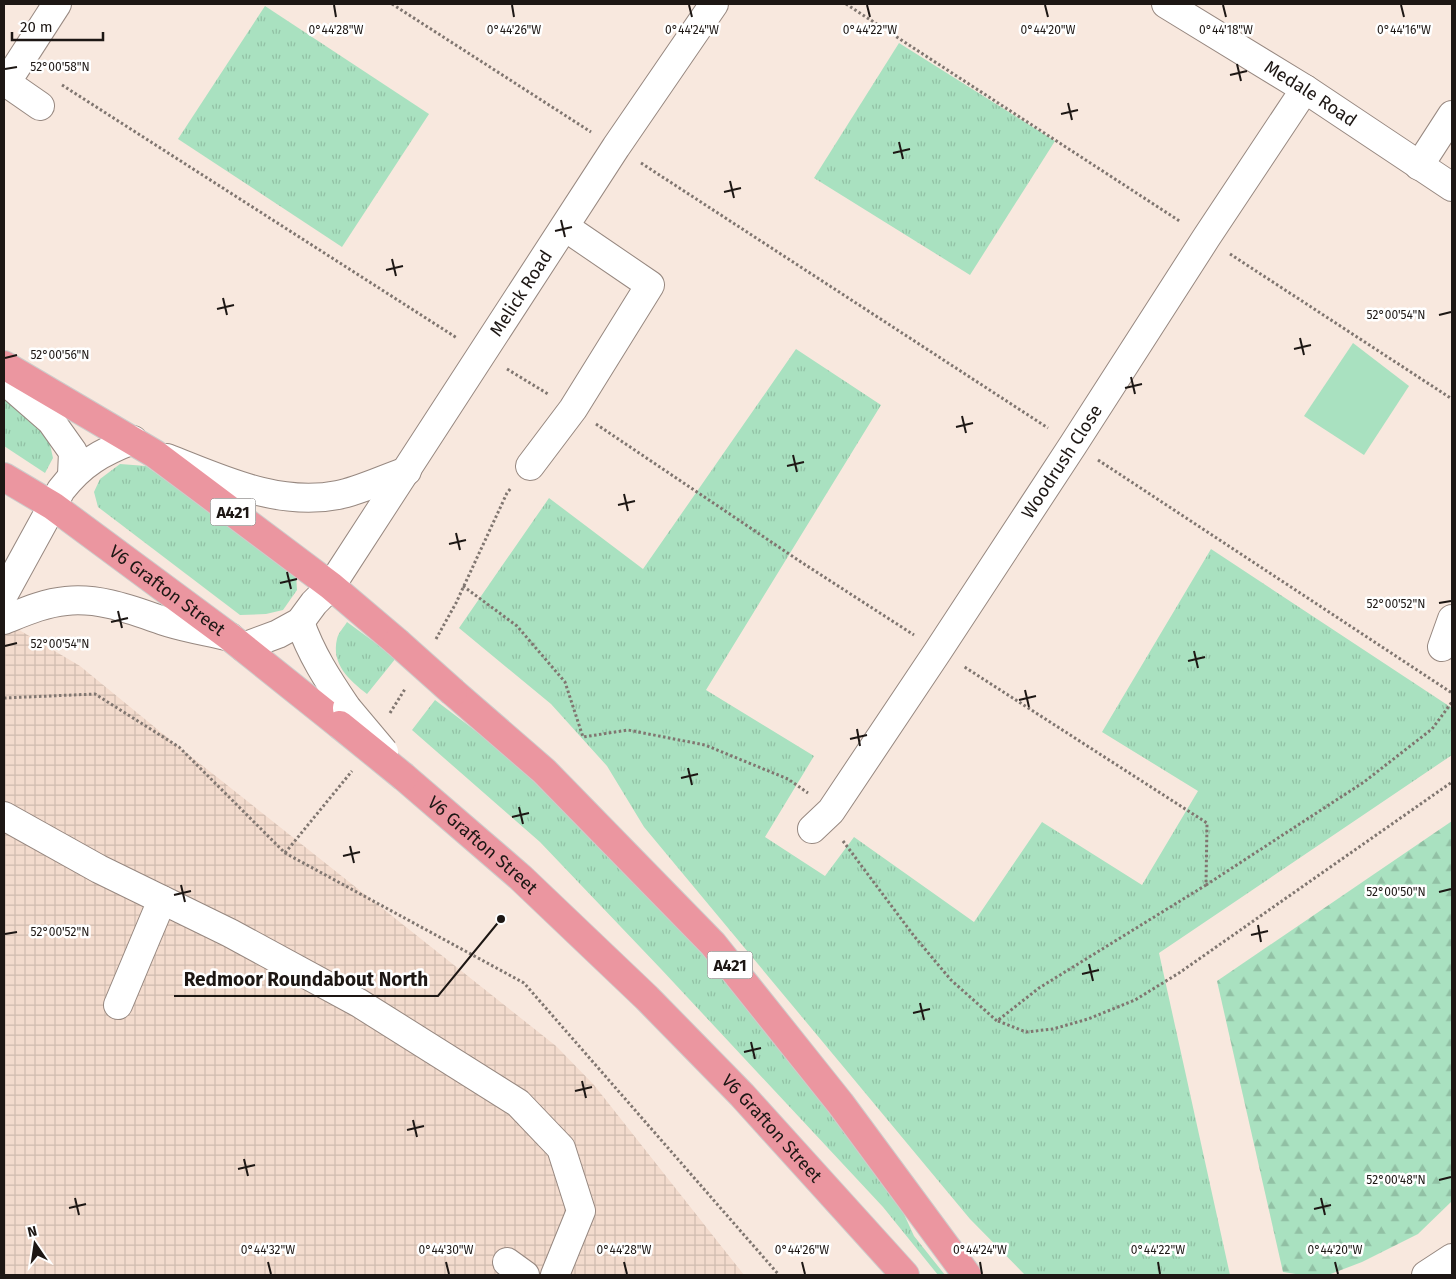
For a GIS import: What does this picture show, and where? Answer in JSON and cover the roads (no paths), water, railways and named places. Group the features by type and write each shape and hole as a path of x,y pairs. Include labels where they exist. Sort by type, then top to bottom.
{"highway":[{"name":"A421","path":"4,364 144,447 331,586 544,771 714,944 840,1103 967,1275"},
{"name":"V6 Grafton Street","path":"4,476 53,506 236,642 344,717 404,777 520,877 647,998 742,1095 905,1275"}],"street":[{"path":"40,106 5,82 57,4"},
{"name":"Melick Road","path":"300,622 314,603 331,586 616,148 714,4"},
{"name":"Medale Road","path":"1166,4 1305,89 1452,187"},
{"name":"Woodrush Close","path":"812,829 831,811 938,651 1305,89"},
{"path":"1419,166 1452,114"},
{"path":"530,466 573,409 650,285 565,227"},
{"path":"4,380 51,421 73,452 72,475"},
{"path":"4,594 61,490 72,475 108,450 144,447 248,488 291,498 338,495 407,471"},
{"path":"4,620 37,607 66,601 96,601 121,606 236,642 278,634 300,622 312,653 344,717"},
{"path":"1442,647 1452,619"},
{"path":"4,816 99,869 230,933 359,1003 518,1103 560,1148 581,1211 555,1275"},
{"path":"118,1005 162,900"},
{"path":"1426,1275 1452,1258"}],"place":[{"name":"Redmoor Roundabout North","path":"501,919"}]}
